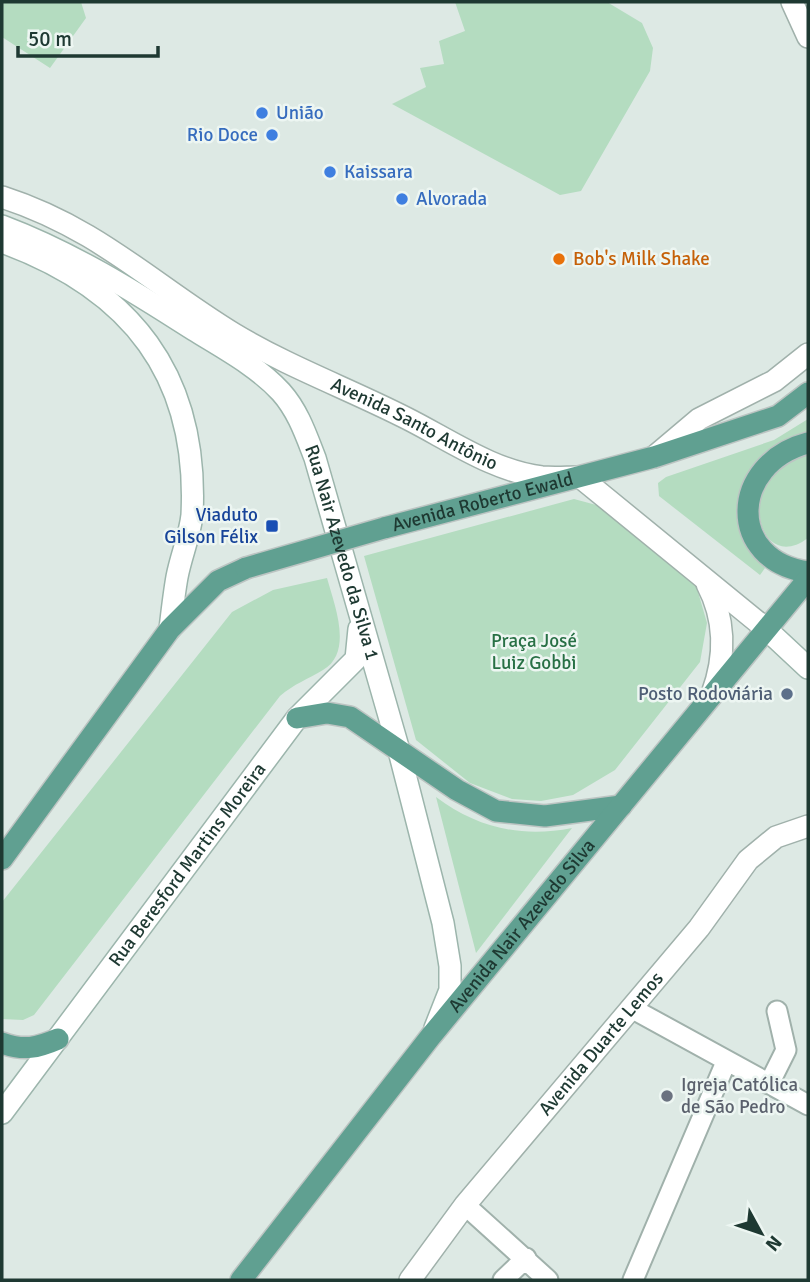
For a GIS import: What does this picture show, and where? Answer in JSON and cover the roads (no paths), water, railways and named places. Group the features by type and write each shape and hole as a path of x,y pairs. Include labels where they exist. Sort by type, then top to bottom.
{"main road":[{"path":"792,2 808,37"},
{"name":"Avenida Santo Antônio","path":"2,197 34,208 83,231 232,333 277,358 361,395 508,468 541,477 580,477"},
{"name":"Rua Nair Azevedo da Silva 1","path":"2,226 53,245 130,289 248,364 281,392 299,417 315,458 398,747 448,947 450,990 433,1033"},
{"path":"2,242 53,263 93,288 136,329 169,374 185,425 193,471 191,519 177,576 170,629"},
{"path":"654,457 699,419 774,381 808,354"},
{"name":"Avenida Roberto Ewald","path":"2,859 170,629 218,581 246,568 384,528 654,457 778,416 808,393"},
{"path":"808,443 781,452 765,466 753,485 748,508 752,532 767,553 788,567 808,572"},
{"path":"580,477 765,628 808,668"},
{"path":"704,579 718,609 722,634 722,660 712,694"},
{"name":"Avenida Nair Azevedo Silva","path":"241,1280 433,1033 808,579"},
{"name":"Rua Beresford Martins Moreira","path":"2,1113 296,718 356,659 360,617"},
{"path":"296,718 327,713 350,717 398,747 457,790 496,811 545,816 621,806"},
{"name":"Avenida Duarte Lemos","path":"410,1280 465,1205 699,928 748,860 776,837 808,826"},
{"path":"2,1043 21,1050 58,1040"}],"street":[{"path":"631,1009 769,1084 806,1098"},
{"path":"769,1084 786,1050 777,1011"},
{"path":"633,1280 726,1062"},
{"path":"465,1205 548,1280"},
{"path":"503,1280 526,1258"}],"place":[{"name":"União","path":"262,113"},
{"name":"Rio Doce","path":"272,135"},
{"name":"Kaissara","path":"330,172"},
{"name":"Alvorada","path":"402,199"},
{"name":"Bob's Milk Shake","path":"559,259"},
{"name":"Viaduto Gilson Félix","path":"272,526"},
{"name":"Posto Rodoviária","path":"787,694"},
{"name":"Igreja Católica de São Pedro","path":"667,1096"}],"park label":[{"name":"Praça José Luiz Gobbi","path":"534,652"}]}
